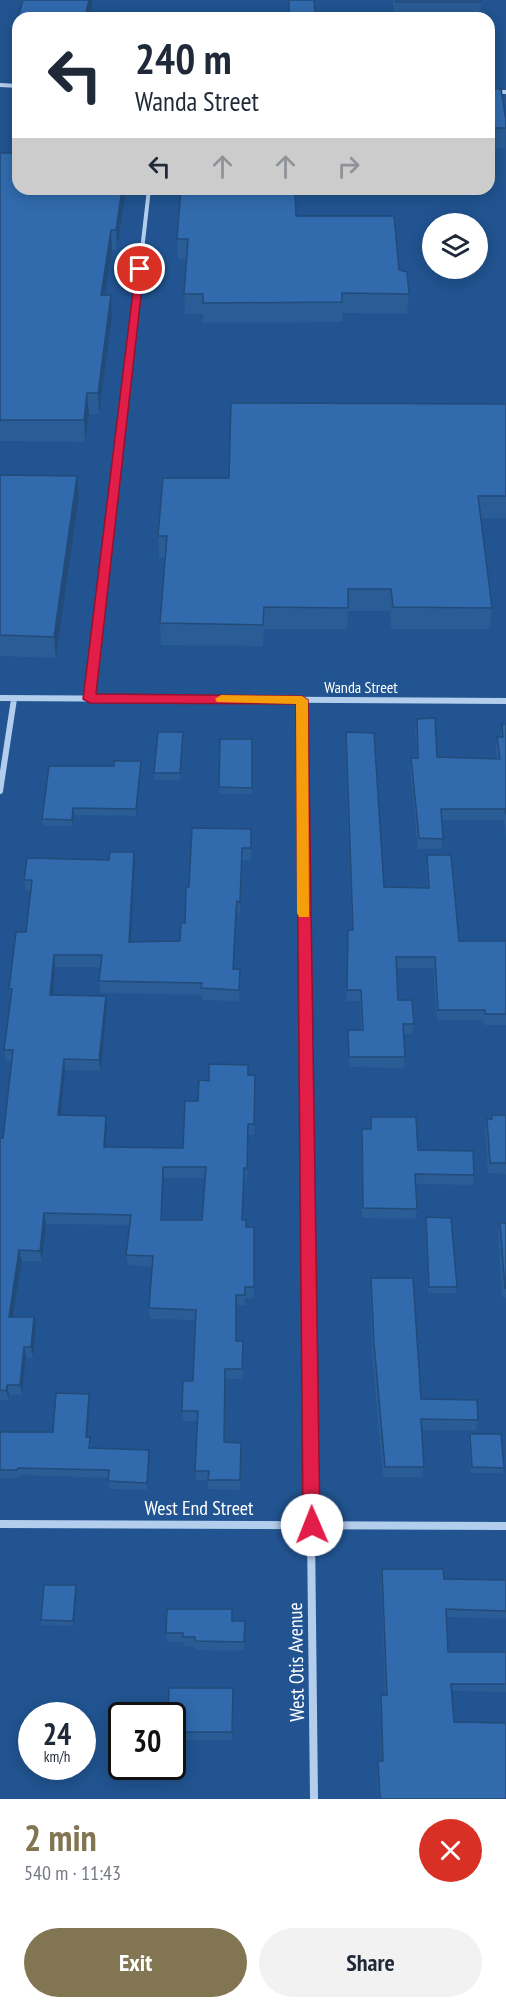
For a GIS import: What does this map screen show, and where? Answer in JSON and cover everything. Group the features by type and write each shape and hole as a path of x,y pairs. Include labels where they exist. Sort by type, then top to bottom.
{"street":[{"path":"90,699 148,195"},
{"name":"Wanda Street","path":"0,698 506,701"},
{"path":"0,792 14,699"},
{"name":"West Otis Avenue","path":"302,700 314,1799"},
{"name":"West End Street","path":"0,1524 506,1526"}],"building":[{"path":"23,0 89,0 86,12 20,12"},
{"path":"289,0 314,0 315,12 289,12"},
{"path":"396,0 481,0 481,2 396,2"},
{"path":"495,88 501,89 506,128 495,128"},
{"path":"0,153 12,153 12,195 121,195 116,230 111,230 101,295 111,295 98,393 87,393 84,420 0,420"},
{"path":"181,195 295,195 296,216 394,216 399,270 407,272 409,294 342,293 342,302 203,303 203,294 184,294 188,239 177,239"},
{"path":"231,403 506,404 506,496 478,496 492,608 393,607 391,589 348,589 348,608 264,607 263,625 160,623 167,536 158,536 163,478 229,478"},
{"path":"0,475 77,476 54,637 0,635"},
{"path":"435,718 437,757 500,759 497,737 503,737 502,724 506,724 506,814 505,809 441,809 443,839 419,838 411,758 418,758 417,719"},
{"path":"158,732 183,732 180,773 154,773"},
{"path":"346,732 374,733 384,887 429,888 427,855 451,855 459,941 506,941 506,1014 485,1014 485,1010 438,1010 435,957 396,957 398,1000 412,1000 414,1024 403,1024 405,1057 349,1057 348,1030 363,1030 361,990 347,990 348,930 353,930"},
{"path":"220,739 252,739 252,788 219,787"},
{"path":"114,761 141,761 136,809 73,808 72,820 42,819 49,766 114,766"},
{"path":"192,828 251,829 251,848 242,848 240,902 237,901 236,911 233,969 240,969 239,990 201,988 202,983 99,981 102,955 54,955 50,995 106,996 99,1060 64,1059 58,1115 106,1116 104,1147 183,1148 185,1101 198,1101 199,1080 209,1081 209,1064 248,1065 248,1075 255,1075 254,1124 248,1124 242,1220 246,1220 246,1227 254,1227 254,1287 245,1287 245,1295 236,1295 236,1341 243,1341 242,1369 225,1369 224,1442 241,1443 240,1480 208,1480 209,1471 195,1471 198,1411 182,1411 183,1381 193,1381 196,1310 149,1308 153,1256 126,1255 131,1215 44,1213 40,1251 19,1250 9,1317 34,1317 31,1347 24,1347 20,1385 7,1385 6,1391 0,1390 0,1138 3,1138 13,1050 4,1050 16,932 26,932 32,880 24,880 27,858 109,860 110,852 134,852 129,942 180,941 181,923 185,923 186,887 189,887","holes":["163,1167 206,1167 202,1220 161,1220"]},
{"path":"492,1115 506,1115 506,1163 490,1163 487,1119 492,1119"},
{"path":"371,1117 416,1117 418,1150 473,1151 474,1175 415,1174 417,1209 363,1208 362,1129 371,1129"},
{"path":"426,1217 451,1218 457,1287 429,1287"},
{"path":"500,1223 506,1223 506,1288 505,1288"},
{"path":"371,1278 413,1278 421,1399 477,1400 478,1420 421,1419 424,1467 385,1467 374,1344"},
{"path":"56,1393 89,1394 86,1437 90,1437 89,1448 149,1450 147,1483 108,1481 109,1470 18,1468 17,1470 0,1470 0,1432 53,1432"},
{"path":"470,1434 501,1434 504,1468 472,1467"},
{"path":"382,1569 443,1569 444,1579 506,1580 506,1611 446,1609 448,1652 506,1652 506,1684 451,1684 454,1722 506,1723 506,1799 380,1799 378,1761 383,1761 381,1695 387,1695"},
{"path":"44,1585 76,1585 73,1621 41,1620"},
{"path":"167,1609 232,1609 232,1621 245,1621 244,1642 195,1641 195,1637 183,1637 183,1633 166,1633"},
{"path":"169,1688 233,1688 232,1732 186,1732 186,1702 168,1702"}],"slow traffic":[{"path":"221,699 302,700 304,913"}],"route":[{"path":"140,269 90,699 302,700 312,1525"}]}
